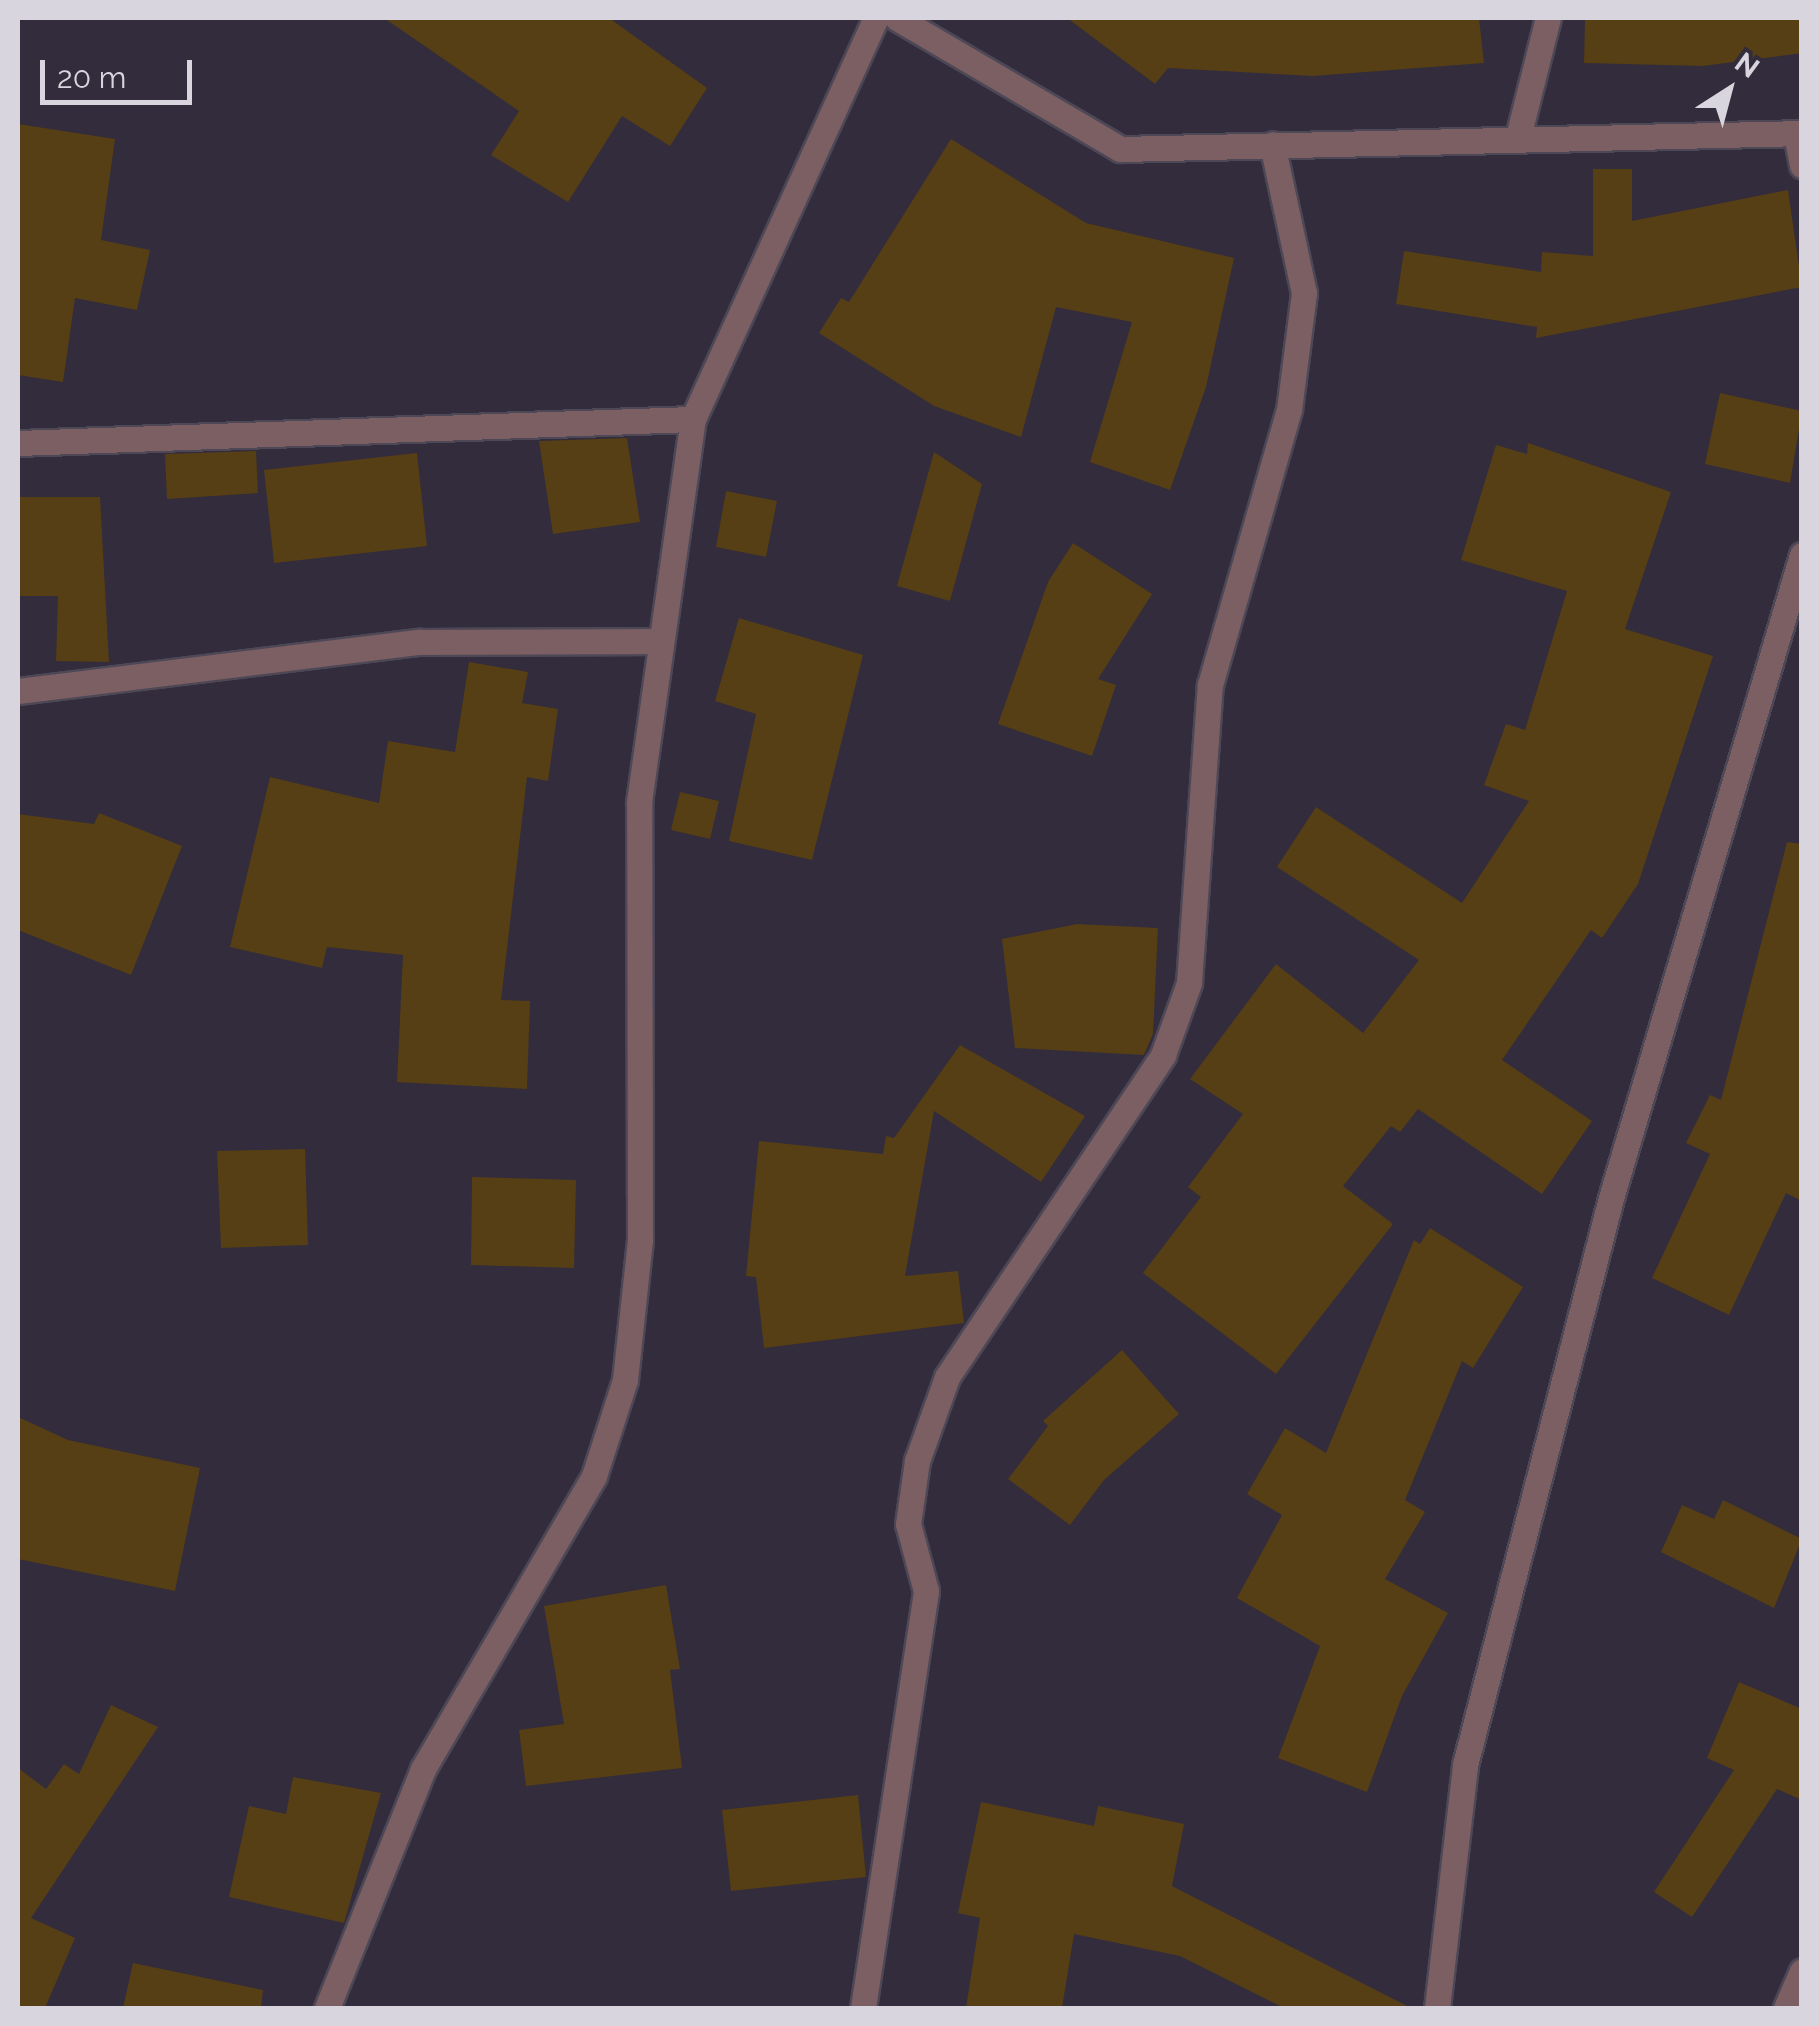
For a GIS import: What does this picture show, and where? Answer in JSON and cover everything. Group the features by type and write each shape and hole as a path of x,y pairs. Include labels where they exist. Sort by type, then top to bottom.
{"street":[{"path":"327,2008 424,1769 594,1476 625,1380 640,1240 640,802 693,418 876,18"},
{"path":"897,18 1120,149 1799,133 1802,165"},
{"path":"1518,137 1548,18"},
{"path":"863,2008 926,1591 908,1524 918,1461 947,1377 1163,1054 1189,983 1210,685 1288,410 1304,293 1272,144"},
{"path":"18,443 693,418"},
{"path":"1437,2008 1465,1765 1611,1198 1802,556"},
{"path":"18,691 419,642 660,641"},
{"path":"1786,2008 1802,1971"}],"building":[{"path":"384,18 609,18 707,88 670,146 622,116 568,202 491,155 519,111"},
{"path":"1067,18 1479,18 1484,63 1313,76 1168,68 1155,84"},
{"path":"1585,18 1802,18 1802,53 1703,66 1584,63"},
{"path":"18,124 115,139 101,240 150,250 137,310 75,298 63,382 18,375"},
{"path":"951,139 1086,223 1234,258 1206,387 1170,490 1090,462 1132,322 1056,307 1021,437 934,406 819,333 841,298 849,302"},
{"path":"1593,169 1632,169 1632,221 1788,190 1802,287 1536,338 1537,327 1396,304 1404,251 1541,272 1542,252 1593,256"},
{"path":"1720,393 1802,411 1790,483 1705,464"},
{"path":"627,438 640,522 553,534 539,441"},
{"path":"1528,443 1671,492 1625,629 1713,656 1638,884 1602,938 1591,930 1502,1060 1592,1121 1542,1194 1418,1109 1400,1132 1391,1126 1343,1186 1393,1224 1276,1374 1143,1273 1201,1197 1188,1187 1243,1114 1190,1079 1276,964 1363,1033 1419,960 1277,867 1316,807 1462,903 1529,801 1484,785 1506,724 1525,730 1567,591 1461,560 1496,445 1527,454"},
{"path":"256,451 258,493 167,499 165,454"},
{"path":"934,452 982,484 950,601 897,586"},
{"path":"417,453 427,546 274,563 264,470"},
{"path":"726,491 777,501 766,557 716,547"},
{"path":"18,497 100,497 109,662 56,661 58,596 18,596"},
{"path":"1073,543 1152,594 1098,679 1116,685 1092,756 998,724 1048,582"},
{"path":"739,618 863,655 812,860 729,841 756,714 715,701"},
{"path":"469,662 528,672 522,703 558,709 548,781 527,777 501,1000 530,1001 527,1089 397,1082 403,955 327,947 322,968 230,947 270,777 379,803 388,741 455,752"},
{"path":"680,792 719,801 710,839 671,830"},
{"path":"99,813 182,846 131,975 18,930 18,814 94,824"},
{"path":"1787,842 1802,844 1802,1201 1786,1193 1729,1315 1652,1278 1710,1154 1686,1143 1710,1095 1721,1100"},
{"path":"1077,924 1158,928 1153,1034 1144,1055 1015,1048 1002,939"},
{"path":"960,1045 1085,1116 1041,1182 934,1111 905,1276 958,1271 964,1323 764,1348 756,1277 746,1276 759,1141 883,1154 886,1136 894,1138"},
{"path":"305,1149 308,1245 221,1248 217,1151"},
{"path":"472,1177 576,1180 574,1268 471,1265"},
{"path":"1430,1228 1523,1287 1473,1368 1462,1361 1405,1500 1425,1512 1385,1579 1448,1613 1402,1696 1367,1792 1278,1758 1320,1646 1237,1598 1282,1515 1247,1494 1285,1428 1326,1453 1414,1240 1420,1244"},
{"path":"1122,1350 1179,1414 1104,1480 1070,1525 1008,1479 1048,1426 1043,1421"},
{"path":"18,1417 68,1440 200,1468 175,1591 18,1559"},
{"path":"1723,1500 1802,1539 1774,1608 1661,1552 1682,1505 1714,1519"},
{"path":"666,1585 680,1669 670,1670 682,1768 526,1786 519,1730 564,1724 544,1606"},
{"path":"1739,1682 1802,1709 1802,1800 1777,1789 1692,1917 1654,1892 1734,1770 1707,1758"},
{"path":"111,1705 158,1727 31,1918 75,1938 45,2008 18,2008 18,1768 46,1789 64,1764 79,1774"},
{"path":"293,1777 381,1793 344,1923 229,1897 249,1806 286,1814"},
{"path":"858,1795 866,1877 731,1891 722,1810"},
{"path":"981,1802 1094,1826 1098,1806 1184,1824 1172,1886 1411,2008 1284,2008 1180,1956 1074,1934 1062,2008 966,2008 980,1918 958,1913"},
{"path":"133,1963 263,1990 261,2008 123,2008"}]}
